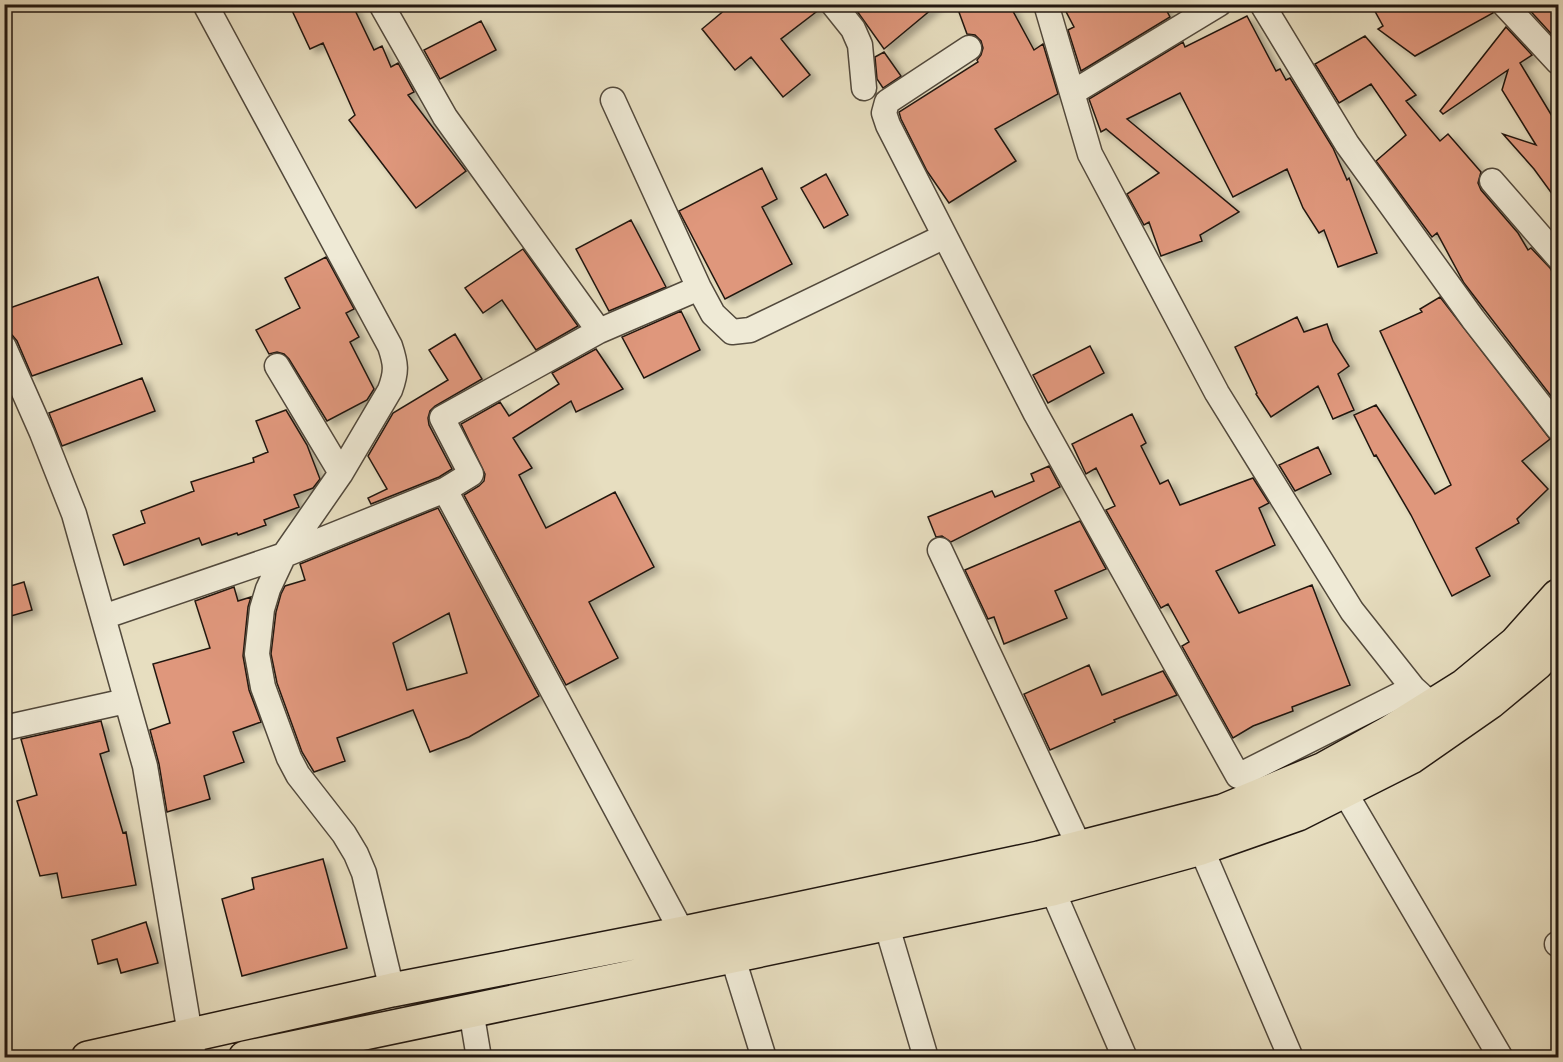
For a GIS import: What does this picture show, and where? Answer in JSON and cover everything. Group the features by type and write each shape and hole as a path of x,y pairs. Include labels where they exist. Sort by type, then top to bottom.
{"main road":[{"path":"88,1058 192,1046 392,990 684,933 1039,858 1223,811 1324,769 1389,733 1422,697 1464,686 1516,643 1558,596"},
{"path":"1251,801 1298,814 1411,757 1490,702 1537,663 1558,639"},
{"path":"245,1058 1052,889 1201,848 1251,801"}],"street":[{"path":"205,4 390,346 395,362 396,375 390,390 341,473 284,555 268,589 262,609 257,654 263,687 293,767 344,834 360,864 392,990"},
{"path":"381,4 445,117 599,331"},
{"path":"833,4 853,29 860,45 864,88"},
{"path":"1046,4 1090,154 1217,393 1352,611 1422,697 1458,724"},
{"path":"1072,93 1220,4"},
{"path":"1262,4 1347,144 1473,319 1558,428"},
{"path":"1504,4 1558,62"},
{"path":"969,48 887,102 884,113 888,125 1036,414 1251,801"},
{"path":"613,100 699,288 713,315 732,332 750,330 944,237"},
{"path":"1492,181 1558,257"},
{"path":"103,617 284,555 445,489 471,474 442,418 599,331 699,288"},
{"path":"4,347 42,433 74,514 145,766 192,1046"},
{"path":"277,366 341,473"},
{"path":"445,489 684,933 697,963"},
{"path":"940,550 1080,849"},
{"path":"4,728 126,701"},
{"path":"1344,791 1501,1058"},
{"path":"1201,848 1291,1058"},
{"path":"1039,858 1125,1058"},
{"path":"886,923 926,1058"},
{"path":"732,956 764,1058"},
{"path":"471,1010 479,1058"}],"building":[{"path":"289,4 352,4 374,50 382,46 391,67 398,63 414,92 408,95 466,171 416,208 349,120 355,115 323,43 310,49"},
{"path":"732,4 819,4 820,9 781,39 810,75 783,97 751,57 735,70 702,29"},
{"path":"852,4 938,4 884,49"},
{"path":"956,4 1009,4 1034,50 1043,44 1058,94 995,129 1016,161 949,203 927,171 899,112 978,62 983,48 981,41 975,35 967,34"},
{"path":"1062,4 1163,4 1170,17 1081,71 1068,30 1074,27"},
{"path":"1371,4 1490,4 1493,13 1415,56 1378,29 1383,26"},
{"path":"1524,4 1558,4 1558,37 1556,39"},
{"path":"1247,16 1276,71 1280,69 1286,80 1290,78 1333,148 1347,180 1349,178 1377,253 1338,267 1324,230 1319,233 1303,208 1287,169 1233,197 1180,93 1127,119 1239,212 1200,235 1202,241 1161,256 1149,222 1144,225 1127,194 1159,173 1106,129 1101,132 1089,99 1183,42 1185,47"},
{"path":"481,21 496,50 440,79 424,50"},
{"path":"1506,27 1532,55 1520,63 1558,126 1558,202 1534,169 1503,134 1536,145 1502,90 1508,70 1443,114 1440,111"},
{"path":"1365,36 1416,95 1406,101 1440,141 1448,134 1481,172 1478,183 1481,190 1518,233 1528,250 1531,248 1550,268 1558,283 1558,405 1464,283 1437,233 1432,237 1376,161 1406,135 1371,84 1339,103 1315,64"},
{"path":"884,52 901,76 883,88 877,79 875,57"},
{"path":"762,168 777,199 762,207 792,264 725,299 679,211"},
{"path":"826,174 848,215 824,228 801,188"},
{"path":"631,220 666,287 609,311 576,249"},
{"path":"523,249 578,326 536,350 502,300 483,313 465,288"},
{"path":"326,257 354,309 346,313 359,337 350,342 374,389 367,400 327,421 289,359 277,352 269,354 256,330 300,308 285,278"},
{"path":"98,277 122,344 32,376 17,341 12,335 4,333 4,310"},
{"path":"1440,297 1550,439 1522,461 1548,489 1517,519 1519,523 1476,548 1490,576 1452,596 1411,515 1376,455 1374,456 1354,415 1376,405 1435,494 1451,485 1380,331 1422,312 1420,309"},
{"path":"681,311 700,350 644,378 622,337"},
{"path":"1297,317 1304,332 1327,324 1333,341 1349,366 1338,374 1354,410 1333,419 1318,386 1271,417 1256,394 1235,347"},
{"path":"455,334 482,379 430,411 429,425 452,469 439,477 371,504 368,498 387,489 368,456 393,413 448,380 429,350"},
{"path":"1090,346 1104,373 1048,403 1033,375"},
{"path":"596,349 623,389 576,412 571,401 513,438 532,468 519,475 546,528 615,492 654,567 589,602 618,658 566,685 464,495 484,481 485,474 461,424 500,402 509,416 559,384 552,373"},
{"path":"142,378 155,411 62,446 49,413"},
{"path":"286,410 307,445 320,479 313,488 294,495 299,507 264,520 266,525 238,535 237,533 202,545 199,538 124,565 113,535 145,523 141,511 194,491 191,482 254,462 253,458 268,452 256,421"},
{"path":"1132,414 1146,443 1141,446 1160,484 1168,480 1180,505 1253,478 1269,503 1259,508 1275,545 1216,571 1239,613 1312,585 1350,685 1292,707 1293,711 1253,726 1233,738 1182,646 1189,642 1168,604 1161,608 1106,510 1115,506 1096,468 1086,474 1072,444"},
{"path":"1318,447 1331,474 1295,491 1279,465"},
{"path":"1049,466 1060,487 951,542 942,536 936,537 928,517 992,491 995,497 1034,481 1031,474"},
{"path":"438,508 539,696 469,737 430,752 413,710 337,738 345,761 314,772 302,752 277,683 271,654 276,612 281,594 285,586 305,580 300,564","holes":["449,613 467,673 407,690 393,643"]},
{"path":"1080,521 1106,569 1055,591 1067,618 1004,644 994,617 988,619 965,570"},
{"path":"24,582 32,610 4,618 4,588"},
{"path":"234,587 238,601 251,597 243,656 249,690 261,722 233,732 244,762 204,776 210,799 167,812 159,764 150,730 170,723 153,664 210,648 195,601"},
{"path":"1089,665 1102,695 1163,671 1177,695 1114,720 1115,722 1050,750 1024,694"},
{"path":"101,721 109,751 100,754 123,833 126,832 136,885 62,898 57,873 40,876 17,801 37,795 21,739"},
{"path":"323,859 347,948 242,976 222,899 254,889 252,878"},
{"path":"146,922 158,963 121,973 117,959 98,964 92,940"}]}
